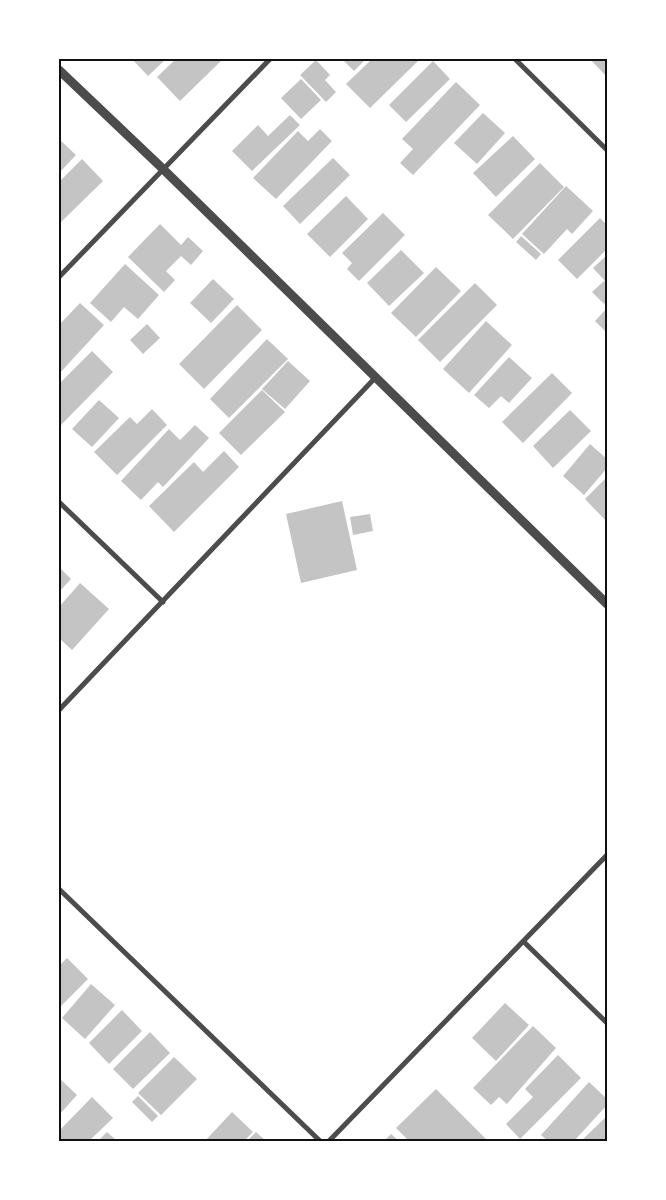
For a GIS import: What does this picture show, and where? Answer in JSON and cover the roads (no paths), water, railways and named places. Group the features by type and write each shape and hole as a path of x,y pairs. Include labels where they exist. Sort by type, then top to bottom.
{"street":[{"path":"59,276 270,59"},
{"path":"514,59 607,150"},
{"path":"59,70 162,168 607,604"},
{"path":"59,710 376,377"},
{"path":"59,502 163,602"},
{"path":"329,1141 607,855"},
{"path":"59,889 320,1141"},
{"path":"524,942 607,1023"}]}
